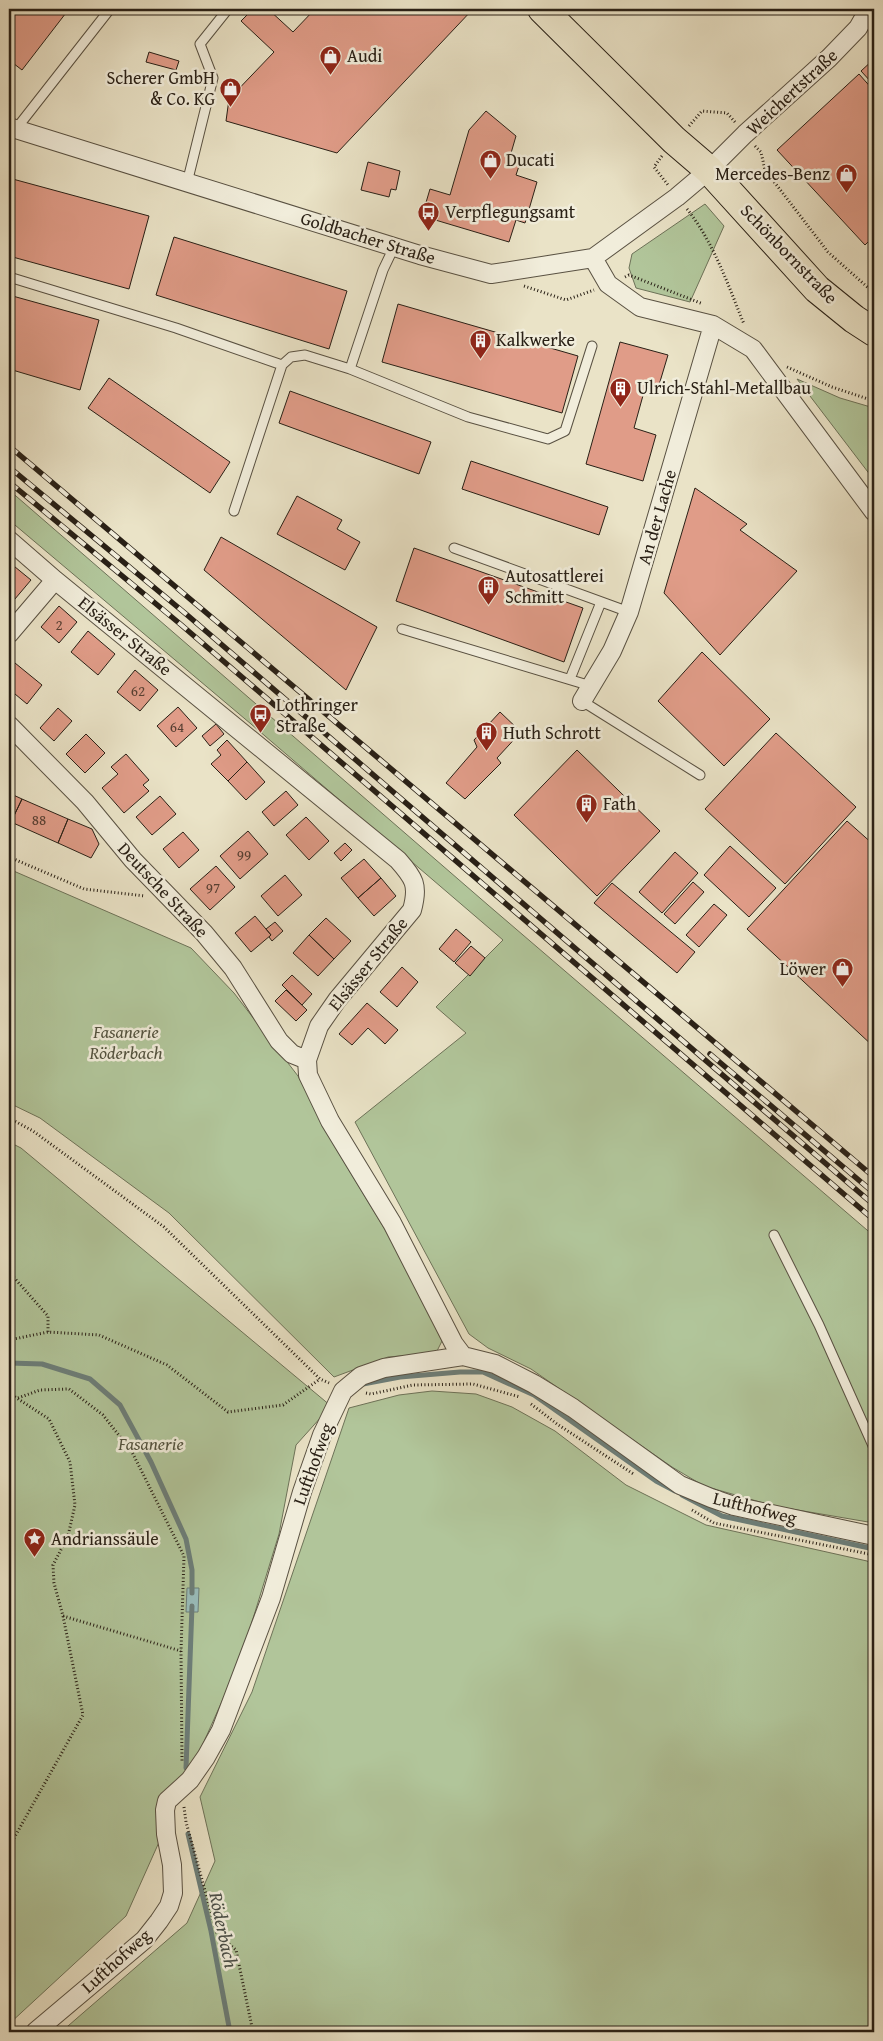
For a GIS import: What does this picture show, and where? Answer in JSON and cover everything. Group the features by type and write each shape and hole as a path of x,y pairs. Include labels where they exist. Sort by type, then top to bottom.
{"main road":[{"name":"Schönbornstraße","path":"542,9 678,136"},
{"name":"Schönbornstraße","path":"565,9 817,289 854,319 874,332"}],"street":[{"name":"Weichertstraße","path":"709,170 745,134 829,58 858,28 869,9"},
{"name":"Goldbacher Straße","path":"12,128 187,183 491,274 592,258 677,197 709,170"},
{"path":"592,258 608,284 640,307 713,325 753,349 874,512"},
{"name":"An der Lache","path":"587,693 612,650 629,612 713,325"},
{"name":"Elsässer Straße","path":"9,540 54,580 398,860 410,874 415,885 416,895 412,910 337,1000 319,1026 307,1060"},
{"path":"9,634 54,580"},
{"name":"Deutsche Straße","path":"9,725 85,802 133,860 204,933 233,968 279,1041 292,1054 307,1060"},
{"path":"307,1060 308,1075 330,1121 392,1223 454,1344 463,1356"},
{"name":"Lufthofweg","path":"35,2032 144,1940 169,1906 173,1893 172,1865 166,1834 165,1810 167,1801 190,1780 221,1730 271,1598 302,1492 322,1436 343,1390 361,1376 384,1368 463,1356 494,1364 534,1384 573,1408 680,1484 734,1506 874,1536"}],"lane":[{"path":"12,128 110,9"},
{"path":"187,183 213,78 200,44 228,9"},
{"path":"350,368 383,270 394,246"},
{"path":"9,277 176,328 282,365"},
{"path":"234,511 282,365 291,357 306,355 350,368 468,417 548,439 565,431 592,346"},
{"path":"454,548 629,612"},
{"path":"570,679 601,602"},
{"path":"402,629 570,679 700,776"},
{"path":"774,1235 818,1325 874,1448"}],"path":[{"path":"744,324 721,268 699,224 654,167 678,136 702,112 727,113 761,152 765,170 828,252 874,293"},
{"path":"780,364 874,401"},
{"path":"9,857 84,889 171,899"},
{"path":"9,1118 33,1131 164,1227 320,1379 283,1405 228,1412 167,1365 99,1335 48,1332 9,1340"},
{"path":"9,1272 48,1316 48,1332"},
{"path":"343,1390 371,1394 413,1385 473,1384"},
{"path":"18,1398 40,1390 69,1388 103,1415 132,1452 184,1556 181,1651 181,1788 186,1822 217,1934 236,1950 253,2032"},
{"path":"9,1393 49,1419 70,1462 75,1506 68,1536 53,1564 54,1583 63,1616 82,1715 9,1847"},
{"path":"63,1616 181,1651"}],"green space":[{"path":"705,204 724,226 690,302 636,288 629,268 632,254"},
{"path":"797,379 840,398 874,408 874,480"},
{"path":"9,490 874,1236 874,1523 774,1506 704,1486 672,1467 531,1369 488,1348 469,1334 355,1122 466,1033 436,1007 503,940 9,520"},
{"name":"Fasanerie Röderbach","path":"9,869 191,948 234,993 298,1076 335,1147 401,1256 442,1341 436,1353 388,1357 334,1377 169,1213 40,1118 9,1103"},
{"name":"Fasanerie","path":"9,1142 21,1148 331,1406 296,1445 279,1534 240,1661 126,1916 9,2024"},
{"path":"432,1391 476,1394 512,1407 555,1431 626,1485 706,1525 867,1561 874,1565 874,2032 61,2032 187,1923 215,1861 200,1797 252,1692 349,1408 399,1395"}],"water":[{"path":"187,1588 199,1588 198,1612 186,1612"}],"building":[{"path":"9,9 69,9 22,70 9,60"},
{"name":"Audi","path":"253,9 268,9 293,32 315,9 473,9 337,153 226,121 229,99 274,52 241,21"},
{"path":"149,52 179,61 176,70 146,62"},
{"path":"874,59 874,80 872,83 861,71"},
{"name":"Mercedes-Benz","path":"859,74 874,91 874,236 865,245 777,150"},
{"name":"Ducati","path":"486,111 516,136 509,160 520,163 516,175 537,182 525,223 516,220 509,242 422,216 430,189 450,195 469,130"},
{"path":"368,162 400,171 396,190 391,189 389,197 361,190"},
{"path":"9,178 149,216 129,289 9,256"},
{"path":"174,237 347,291 329,349 156,295"},
{"path":"9,295 99,320 80,390 9,369"},
{"name":"Kalkwerke","path":"398,304 578,356 562,413 382,362"},
{"name":"Ulrich-Stahl-Metallbau","path":"620,342 668,355 659,385 647,381 634,428 656,435 643,481 586,464"},
{"path":"109,378 230,462 210,493 88,408"},
{"path":"290,391 431,442 419,474 279,423"},
{"path":"471,461 608,507 599,535 462,489"},
{"path":"695,488 747,524 740,530 797,571 720,655 664,593"},
{"path":"297,496 342,520 337,529 360,542 345,570 277,534"},
{"path":"221,537 377,627 346,690 204,570"},
{"name":"Autosattlerei Schmitt","path":"414,548 583,608 564,662 396,601"},
{"path":"9,562 31,580 9,606"},
{"path":"59,606 77,622 59,643 41,627"},
{"path":"88,631 115,654 98,675 71,652"},
{"path":"702,652 770,719 724,766 658,701"},
{"path":"15,663 42,685 27,704 9,689 9,671"},
{"path":"135,670 158,690 140,711 117,692"},
{"path":"178,707 197,728 176,747 157,726"},
{"path":"58,708 72,721 54,741 40,728"},
{"name":"Huth Schrott","path":"500,712 521,732 497,758 501,763 465,799 446,783 477,747 474,740"},
{"path":"216,724 224,734 210,746 202,736"},
{"path":"776,733 856,807 785,884 705,809"},
{"path":"86,734 105,753 85,773 66,754"},
{"path":"227,740 247,762 228,781 211,764 221,755 217,750"},
{"name":"Fath","path":"577,750 660,831 597,896 514,815"},
{"path":"126,754 149,780 143,785 149,791 124,813 102,788 118,774 111,767"},
{"path":"247,762 265,782 246,800 228,781"},
{"path":"286,791 298,805 274,826 262,812"},
{"path":"9,793 22,799 11,822 9,821"},
{"path":"160,796 176,814 152,835 136,817"},
{"path":"22,799 68,819 58,843 11,822"},
{"path":"306,817 329,841 309,860 286,835"},
{"path":"68,819 92,829 99,844 91,858 58,843"},
{"name":"Löwer","path":"847,821 874,845 874,1047 747,929"},
{"path":"248,831 268,854 240,879 220,856"},
{"path":"183,832 199,850 179,868 163,849"},
{"path":"345,843 352,850 341,861 334,853"},
{"path":"730,846 776,888 749,917 704,875"},
{"path":"675,852 698,873 662,913 639,892"},
{"path":"364,859 381,878 358,898 341,878"},
{"path":"216,866 235,887 210,910 190,889"},
{"path":"285,875 302,895 278,916 261,896"},
{"path":"381,878 396,896 374,916 358,898"},
{"path":"693,882 704,892 675,924 664,914"},
{"path":"612,883 695,952 677,973 594,903"},
{"path":"714,904 727,915 699,947 686,935"},
{"path":"255,916 271,935 251,952 235,933"},
{"path":"326,918 351,941 334,959 309,935"},
{"path":"275,922 283,931 272,941 269,937 271,935 266,929"},
{"path":"456,929 471,942 454,962 439,949"},
{"path":"309,935 334,959 318,976 293,953"},
{"path":"471,946 485,958 470,976 455,963"},
{"path":"402,967 418,982 397,1007 380,992"},
{"path":"292,975 312,994 302,1005 282,985"},
{"path":"286,990 307,1010 296,1021 275,1001"},
{"path":"367,1003 398,1030 385,1044 368,1028 352,1045 339,1034"}],"waterway":[{"path":"9,1363 42,1364 90,1379 120,1405 151,1462 186,1539 192,1570 192,1593"},
{"path":"363,1384 400,1377 483,1372 534,1395 656,1481 675,1491"},
{"path":"682,1495 722,1516 874,1549"},
{"path":"186,1768 192,1606"},
{"name":"Röderbach","path":"188,1834 211,1931 230,2032"}],"railway":[{"path":"9,446 874,1177"},
{"path":"9,467 186,614 874,1205"},
{"path":"9,482 179,623 874,1220"},
{"path":"710,1054 874,1193"}],"place":[{"name":"Audi","path":"331,75"},
{"name":"Scherer GmbH & Co. KG","path":"231,107"},
{"name":"Ducati","path":"490,179"},
{"name":"Mercedes-Benz","path":"846,193"},
{"name":"Verpflegungsamt","path":"429,231"},
{"name":"Kalkwerke","path":"480,359"},
{"name":"Ulrich-Stahl-Metallbau","path":"621,407"},
{"name":"Autosattlerei Schmitt","path":"489,605"},
{"name":"Lothringer Straße","path":"260,734"},
{"name":"Huth Schrott","path":"487,752"},
{"name":"Fath","path":"587,823"},
{"name":"Löwer","path":"842,988"},
{"name":"Andrianssäule","path":"35,1558"}]}
